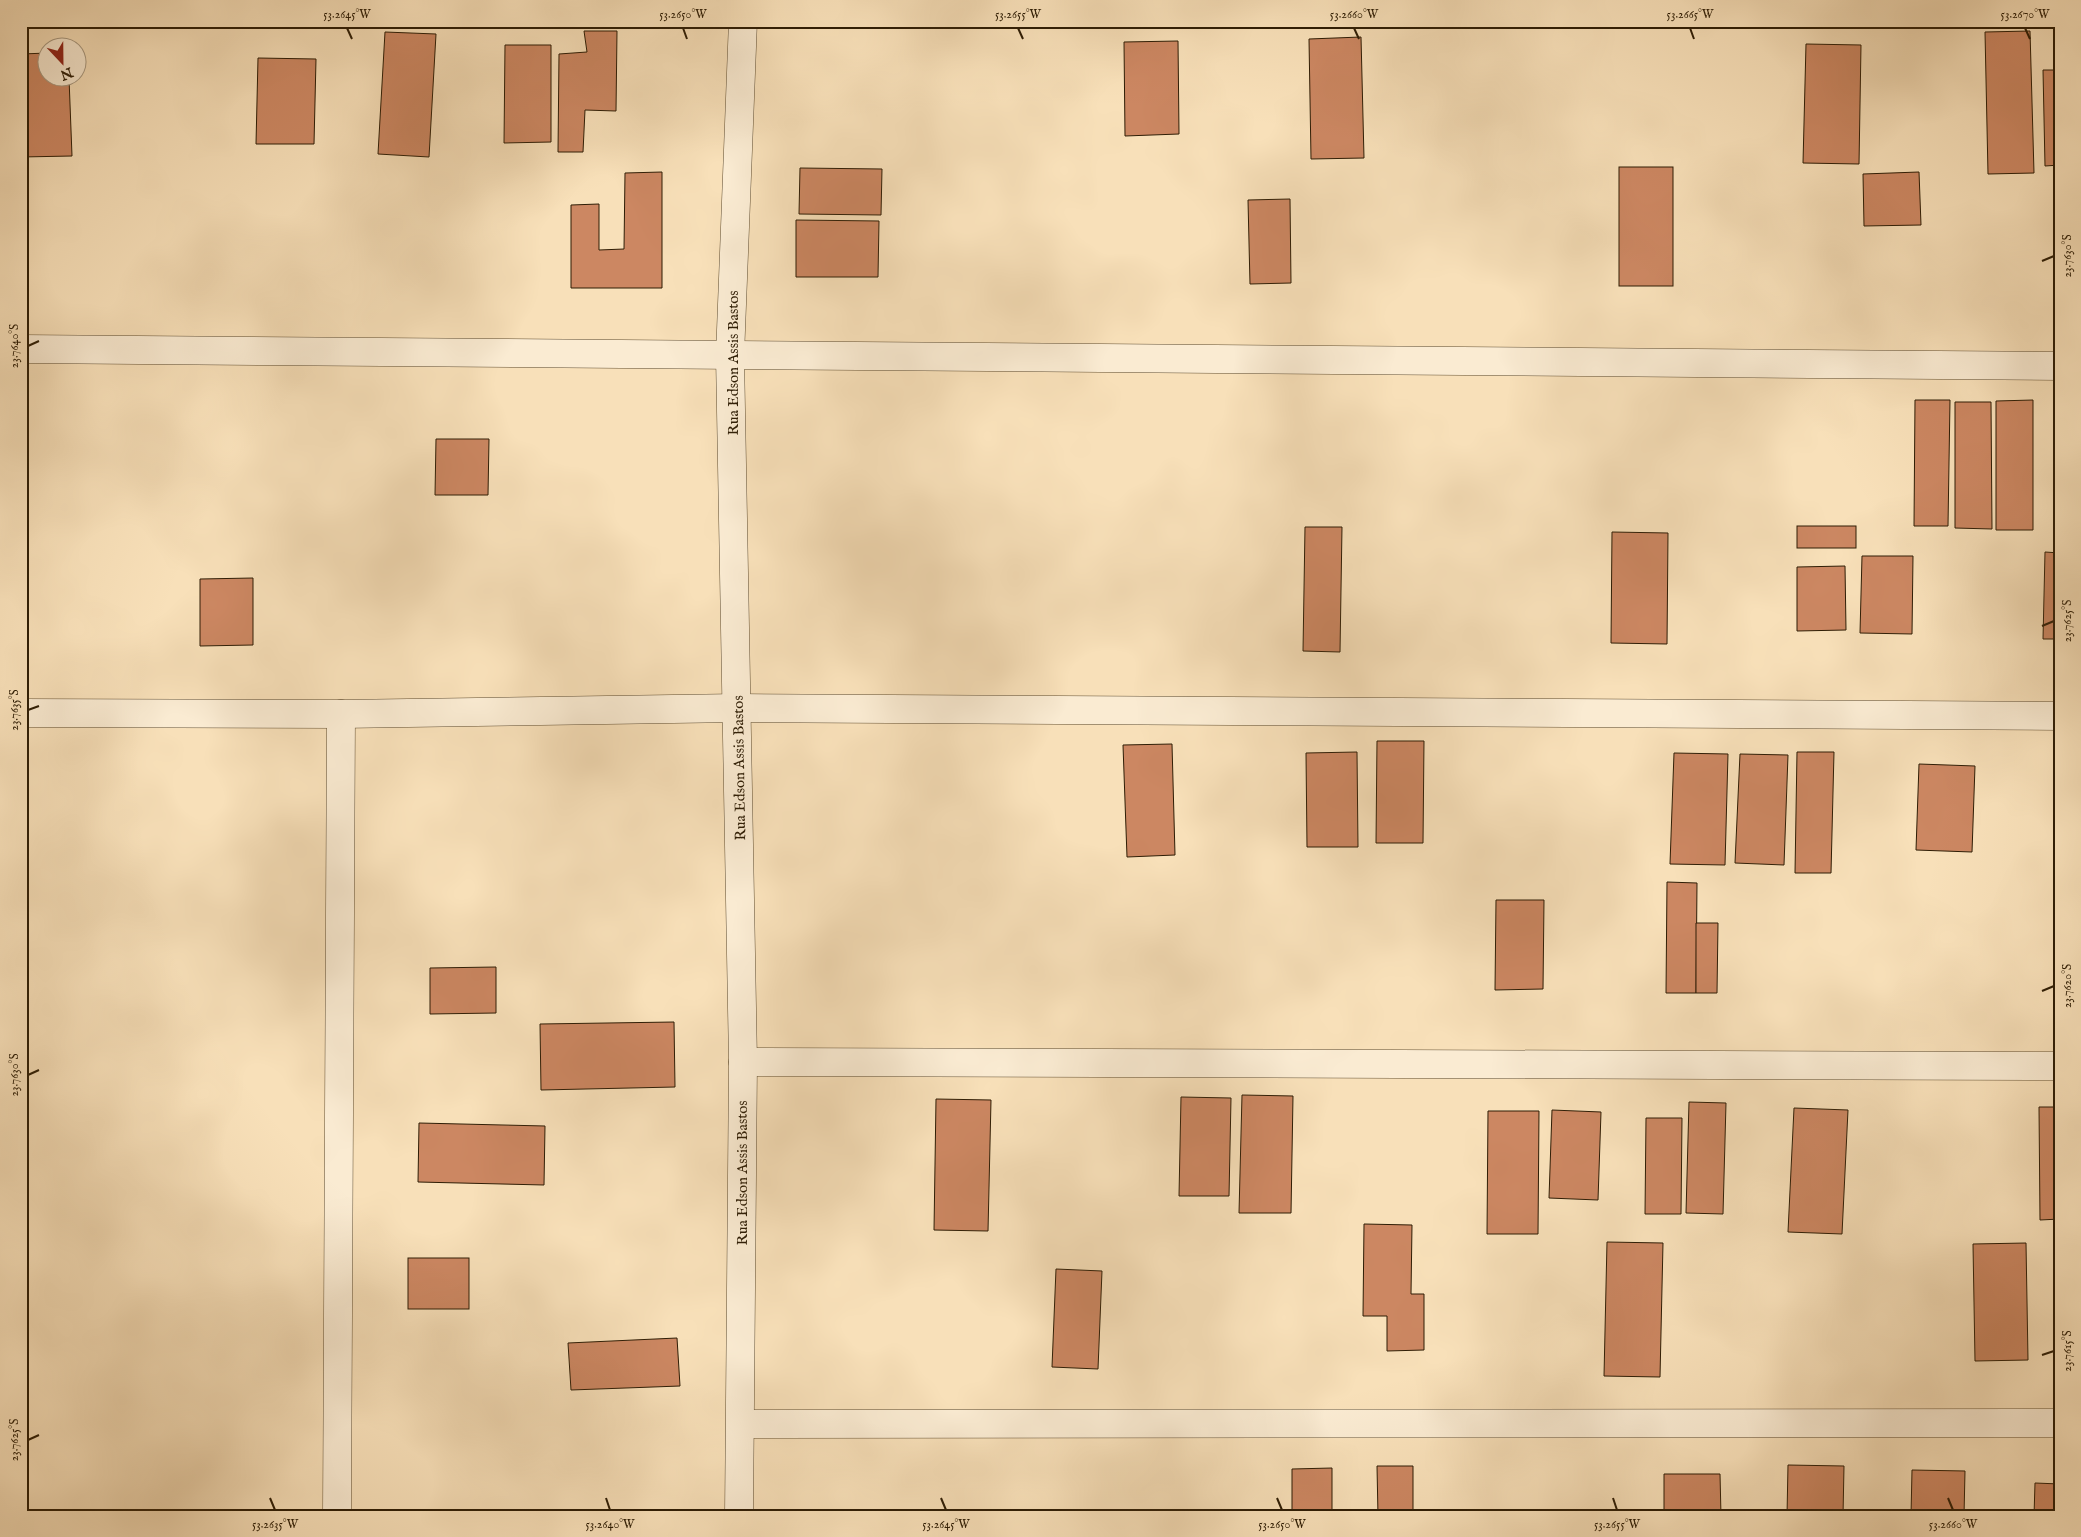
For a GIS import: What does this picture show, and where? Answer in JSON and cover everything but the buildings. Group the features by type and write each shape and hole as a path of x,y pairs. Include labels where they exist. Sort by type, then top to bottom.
{"street":[{"name":"Rua Edson Assis Bastos","path":"739,1516 743,1062 738,708 730,356 743,21"},
{"path":"21,349 2060,366"},
{"path":"21,713 341,714 738,708 2060,716"},
{"path":"337,1516 341,714"},
{"path":"743,1062 2060,1066"},
{"path":"741,1424 2060,1423"}]}
